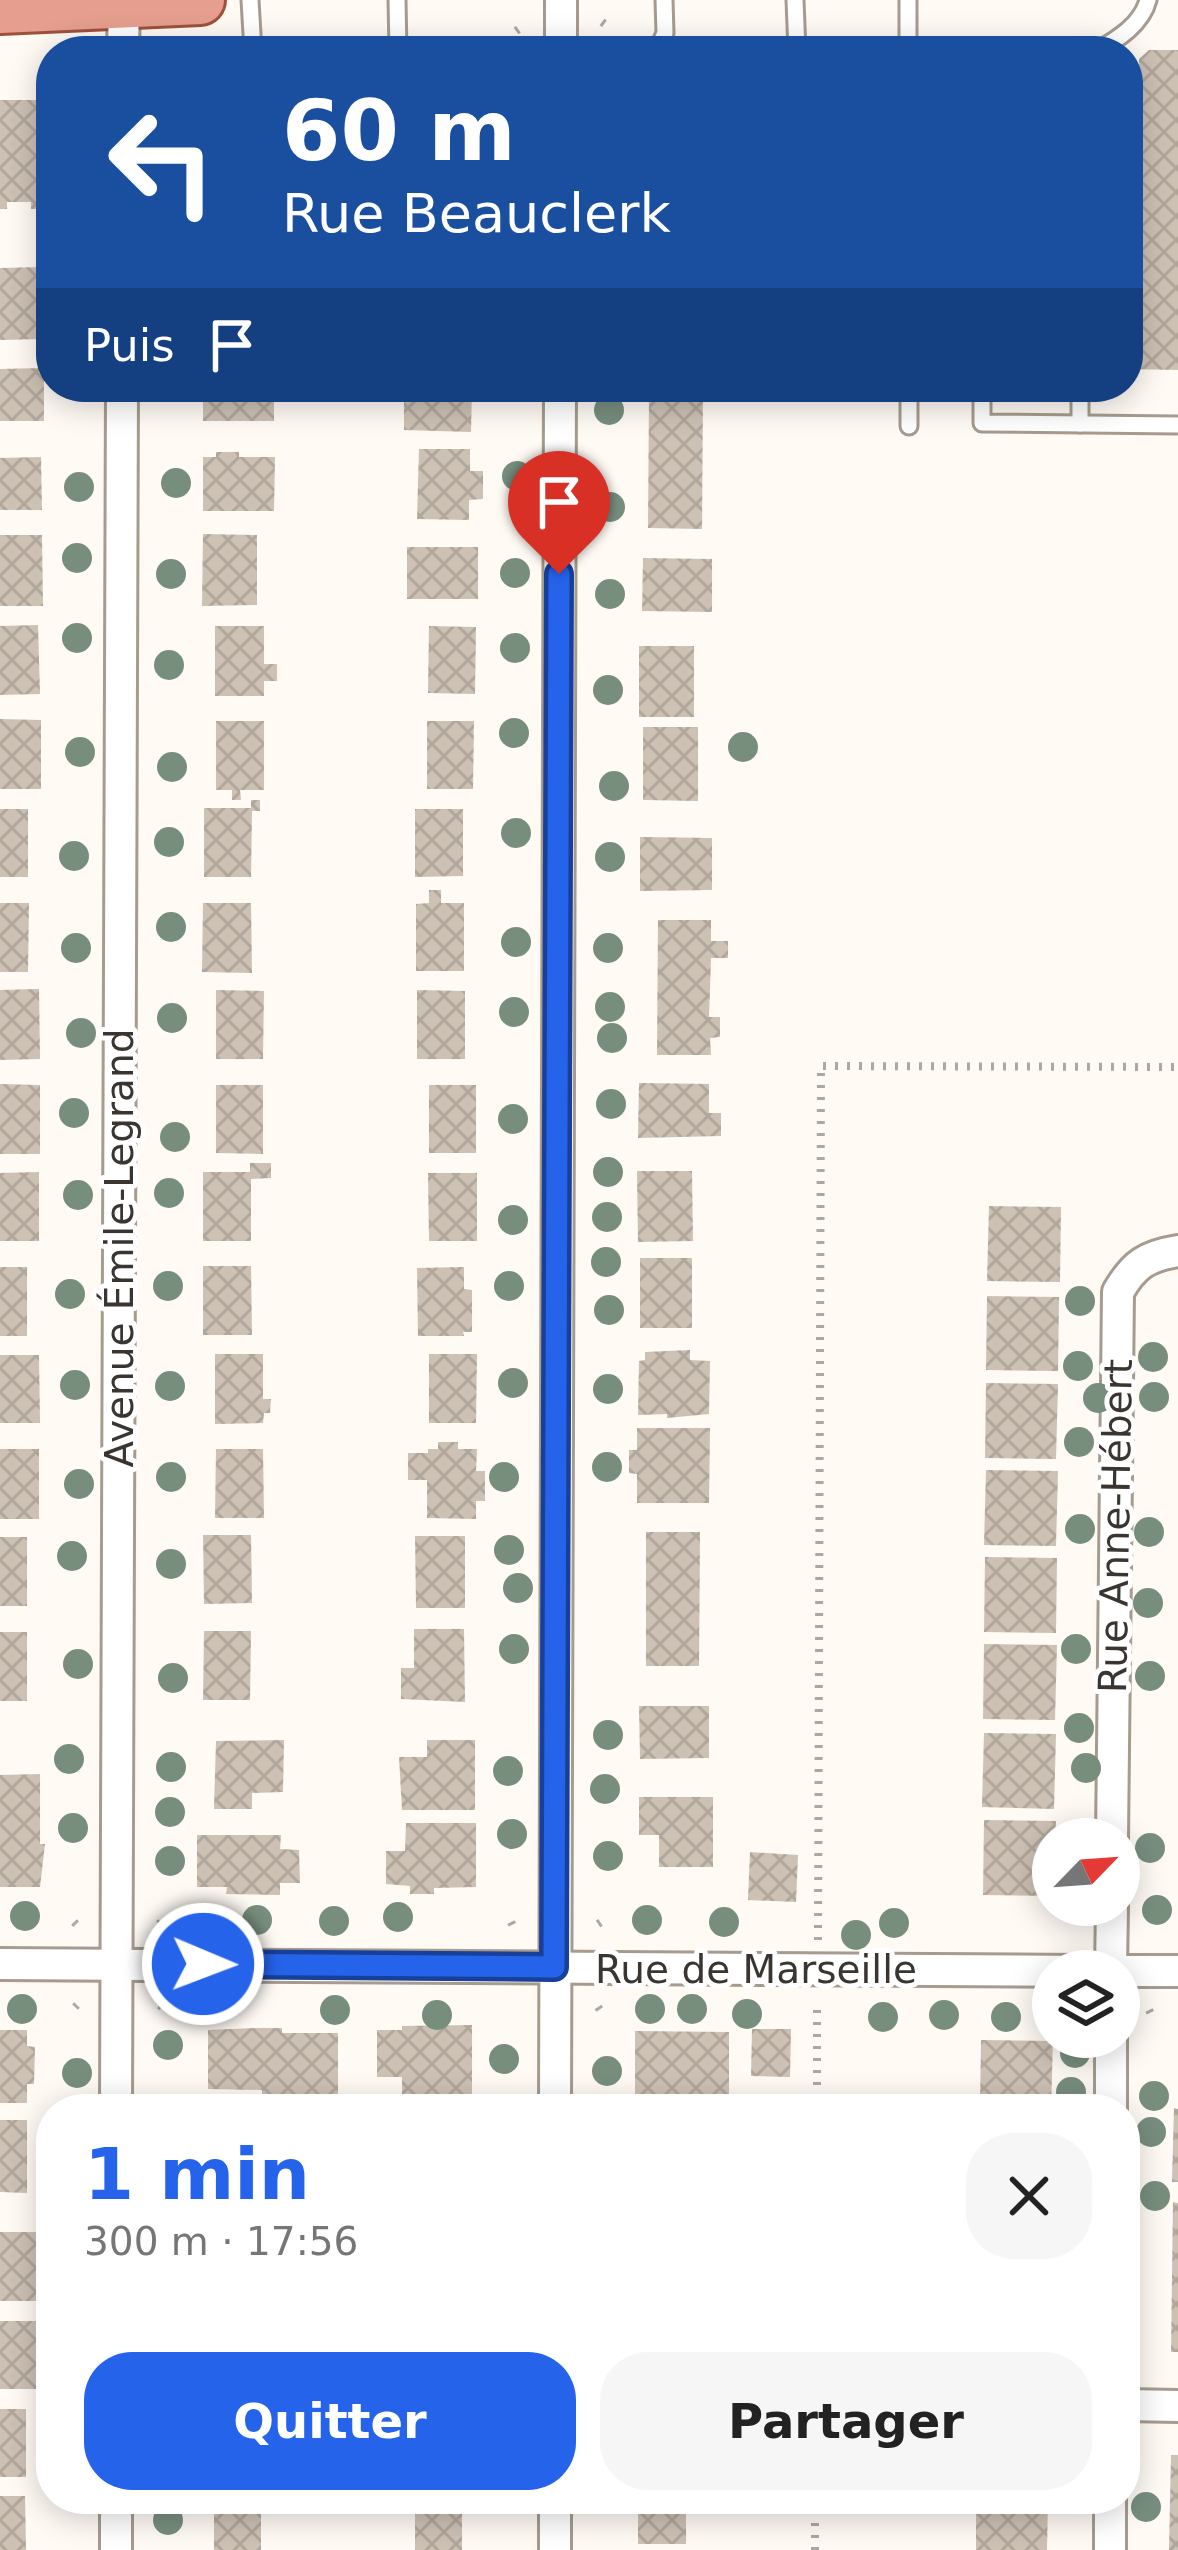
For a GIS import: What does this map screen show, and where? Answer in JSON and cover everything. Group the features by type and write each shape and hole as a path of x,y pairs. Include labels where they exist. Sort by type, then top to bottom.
{"main road":[{"path":"0,9 124,18 200,0"}],"street":[{"path":"561,0 561,36"},
{"name":"Avenue Émile-Legrand","path":"116,2094 122,402"},
{"path":"555,2094 560,402"},
{"name":"Rue Anne-Hébert","path":"1112,1818 1118,1292 1132,1267 1178,1251"},
{"name":"Rue de Marseille","path":"0,1964 1032,1971"},
{"path":"1140,1971 1178,1971"},
{"path":"1111,2058 1111,2094"},
{"path":"1140,2405 1178,2406"},
{"path":"116,2514 116,2550"},
{"path":"555,2514 555,2550"},
{"path":"1110,2514 1110,2550"}],"lane":[{"path":"250,0 252,36"},
{"path":"397,0 398,36"},
{"path":"664,0 664,36"},
{"path":"795,0 796,36"},
{"path":"908,0 908,36"},
{"path":"1119,36 1132,27 1148,0"},
{"path":"909,402 909,426"},
{"path":"982,402 982,423 1178,425"},
{"path":"1080,402 1080,424"}],"path":[{"path":"818,1935 821,1066 1178,1067"},
{"path":"817,1997 817,2094"},
{"path":"815,2514 815,2550"}],"building":[{"path":"1149,50 1178,50 1178,370 1143,369 1143,55"},
{"path":"0,100 36,100 36,209 31,209 31,202 7,202 7,209 0,209"},
{"path":"36,267 36,339 0,340 0,268"},
{"path":"36,368 36,402 44,402 44,421 0,421 0,369"},
{"path":"203,402 274,402 274,421 203,421"},
{"path":"404,402 472,402 471,432 404,430"},
{"path":"649,402 703,402 702,529 648,528"},
{"path":"419,449 470,449 470,471 483,471 483,499 469,500 469,520 417,519"},
{"path":"216,452 275,457 274,511 203,511 203,457 216,457"},
{"path":"41,457 42,510 0,510 0,458"},
{"path":"203,534 257,535 257,605 202,606"},
{"path":"0,535 42,535 43,606 0,606"},
{"path":"407,547 478,547 478,599 407,599"},
{"path":"643,558 712,559 712,612 642,611"},
{"path":"38,625 40,694 0,695 0,626"},
{"path":"215,626 264,626 264,664 277,664 277,681 264,681 264,696 215,696"},
{"path":"429,626 476,627 475,694 428,693"},
{"path":"639,646 694,646 694,717 639,717"},
{"path":"0,719 41,720 41,789 0,789"},
{"path":"216,721 264,721 264,790 240,790 241,800 232,800 232,790 216,790"},
{"path":"427,721 474,721 473,789 427,789"},
{"path":"643,727 698,727 698,801 643,800"},
{"path":"251,800 260,800 260,811 252,811 251,877 204,877 204,808 251,808"},
{"path":"0,809 28,809 28,877 0,877"},
{"path":"415,809 463,809 463,876 415,877"},
{"path":"640,837 712,838 712,890 640,891"},
{"path":"429,890 441,890 441,903 464,903 464,971 416,971 416,904 429,903"},
{"path":"0,903 29,903 28,972 0,972"},
{"path":"203,903 251,903 252,973 202,972"},
{"path":"658,920 711,920 711,941 728,941 728,958 711,958 709,1017 720,1017 720,1037 710,1038 711,1055 657,1055"},
{"path":"39,989 40,1059 0,1060 0,990"},
{"path":"216,990 264,991 263,1059 216,1059"},
{"path":"417,990 465,991 465,1059 417,1059"},
{"path":"639,1083 709,1084 709,1113 721,1113 721,1136 638,1138"},
{"path":"0,1084 40,1085 40,1154 0,1154"},
{"path":"216,1085 263,1085 263,1154 216,1153"},
{"path":"429,1085 476,1085 476,1153 429,1153"},
{"path":"250,1163 271,1163 271,1178 251,1179 251,1241 203,1241 203,1172 250,1172"},
{"path":"637,1171 692,1171 693,1241 638,1242"},
{"path":"39,1172 39,1241 0,1241 0,1173"},
{"path":"428,1173 477,1173 477,1241 429,1241"},
{"path":"989,1206 1061,1207 1060,1282 987,1281"},
{"path":"640,1258 692,1258 692,1328 640,1328"},
{"path":"203,1266 251,1266 252,1335 203,1335"},
{"path":"0,1267 27,1267 27,1336 0,1336"},
{"path":"464,1267 464,1289 472,1290 472,1332 418,1336 417,1268"},
{"path":"987,1296 1059,1297 1058,1371 986,1370"},
{"path":"690,1350 690,1360 710,1361 709,1414 638,1415 639,1361 645,1360 645,1352"},
{"path":"215,1354 263,1354 263,1399 271,1399 263,1423 215,1424"},
{"path":"429,1354 477,1354 476,1423 429,1423"},
{"path":"0,1355 39,1355 40,1423 0,1423"},
{"path":"986,1383 1058,1384 1056,1459 985,1458"},
{"path":"637,1428 710,1428 709,1503 637,1503 637,1474 629,1473 629,1450 637,1450"},
{"path":"438,1442 477,1449 476,1471 485,1471 485,1501 476,1501 476,1519 427,1518 427,1480 408,1480 408,1453 428,1453 428,1449 438,1449"},
{"path":"0,1449 39,1449 39,1519 0,1519"},
{"path":"216,1449 263,1449 264,1518 215,1518"},
{"path":"986,1470 1058,1471 1056,1546 984,1545"},
{"path":"646,1532 700,1532 699,1666 646,1666"},
{"path":"203,1535 251,1535 252,1603 204,1604"},
{"path":"415,1536 465,1536 465,1608 416,1608"},
{"path":"0,1537 27,1537 27,1606 0,1606"},
{"path":"985,1557 1057,1558 1056,1633 984,1632"},
{"path":"414,1629 464,1629 465,1702 401,1699 401,1668 414,1668"},
{"path":"204,1631 251,1631 250,1700 203,1700"},
{"path":"0,1632 27,1632 27,1701 0,1701"},
{"path":"984,1644 1057,1645 1055,1720 983,1719"},
{"path":"639,1706 709,1706 709,1758 640,1759"},
{"path":"984,1733 1056,1734 1054,1809 982,1807"},
{"path":"284,1740 283,1792 252,1793 252,1809 214,1809 216,1741"},
{"path":"427,1740 475,1740 475,1810 402,1810 399,1757 427,1757"},
{"path":"40,1774 40,1844 45,1844 40,1887 0,1887 0,1775"},
{"path":"639,1797 713,1797 713,1867 659,1867 659,1835 639,1835"},
{"path":"984,1820 1032,1821 1032,1896 983,1895"},
{"path":"406,1823 476,1823 476,1887 410,1894 410,1886 386,1884 386,1851 405,1851"},
{"path":"197,1835 281,1835 280,1849 299,1850 300,1883 280,1883 280,1895 226,1894 227,1887 197,1887"},
{"path":"750,1852 798,1855 796,1902 748,1900"},
{"path":"472,2025 472,2094 402,2094 402,2077 377,2077 377,2030 402,2030 402,2026"},
{"path":"282,2028 282,2033 338,2033 338,2094 208,2089 208,2030"},
{"path":"752,2029 791,2029 790,2077 751,2076"},
{"path":"0,2030 27,2030 27,2046 35,2047 34,2084 27,2084 27,2103 0,2103"},
{"path":"635,2031 729,2032 729,2094 635,2094"},
{"path":"981,2040 1032,2041 1032,2058 1052,2058 1051,2094 980,2094"},
{"path":"1174,2108 1178,2109 1178,2182 1172,2182"},
{"path":"0,2120 27,2120 27,2193 0,2192"},
{"path":"1173,2202 1178,2203 1178,2352 1171,2352"},
{"path":"0,2232 36,2232 36,2301 0,2301"},
{"path":"0,2321 36,2321 36,2389 0,2389"},
{"path":"0,2409 26,2409 26,2477 0,2477"},
{"path":"1171,2455 1178,2455 1178,2550 1169,2550"},
{"path":"0,2496 25,2496 26,2550 0,2550"},
{"path":"214,2514 261,2514 261,2550 214,2550"},
{"path":"415,2514 462,2514 462,2550 415,2550"},
{"path":"638,2514 686,2514 686,2544 638,2544"},
{"path":"976,2514 1048,2514 1047,2550 976,2550"}],"route":[{"path":"203,1964 554,1967 559,574"}]}
